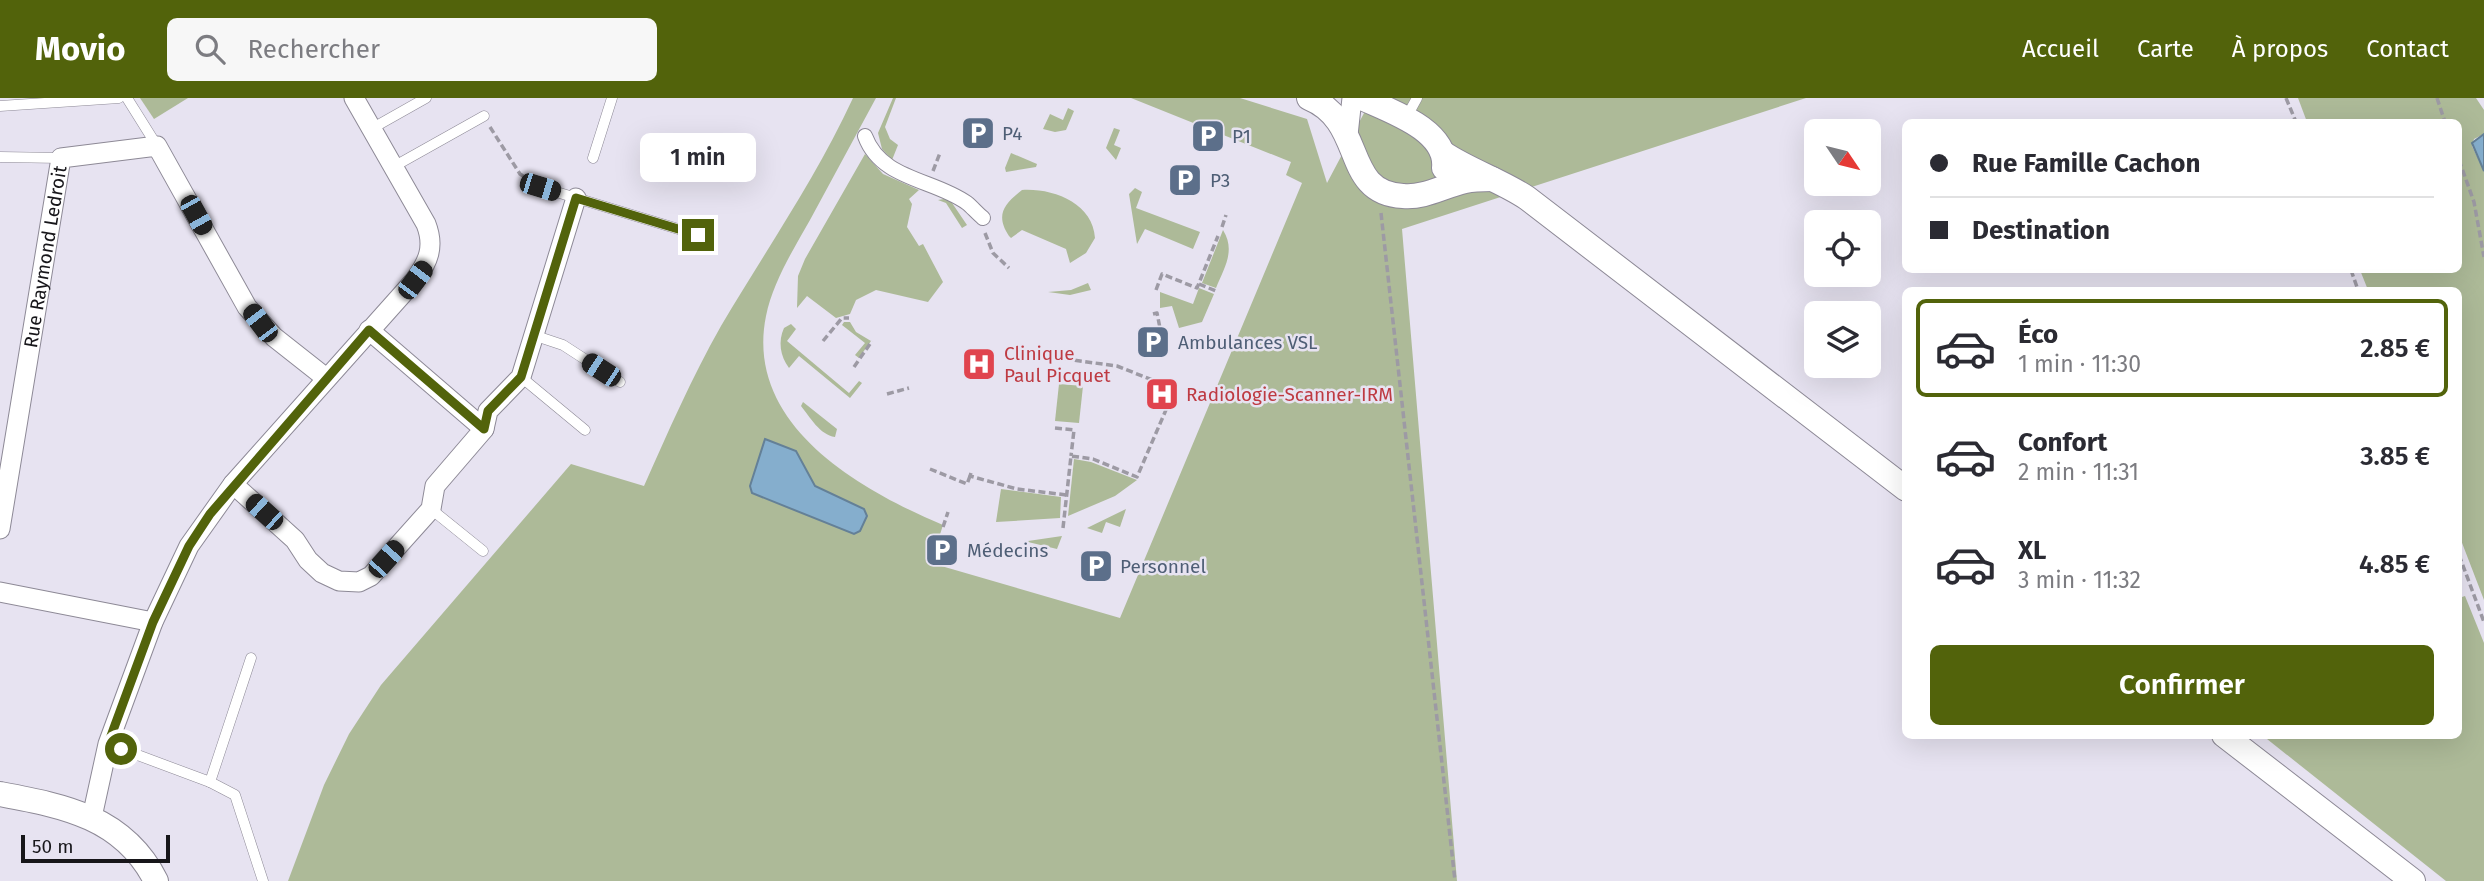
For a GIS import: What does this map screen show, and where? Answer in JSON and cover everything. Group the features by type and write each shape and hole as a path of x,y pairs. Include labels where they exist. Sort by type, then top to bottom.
{"street":[{"path":"92,817 108,744 153,622 189,546 233,484 415,280 429,256 430,234 426,224 354,98"},
{"path":"1309,98 1342,104 1351,146 1363,176 1379,190 1399,196 1430,193 1467,180 1495,179"},
{"path":"1362,98 1411,108 1443,153 1459,164 1495,179 1527,198 1902,486"},
{"path":"865,136 869,147 888,167 966,202 983,224"},
{"name":"Rue Raymond Ledroit","path":"0,529 61,158 157,146"},
{"path":"157,146 247,307 274,337 326,378"},
{"path":"1351,146 1377,173 1405,183 1420,183 1440,174 1444,167 1443,153"},
{"path":"233,484 295,540 308,560 322,573 349,582 371,576 431,509 435,486 484,429 488,411 521,377 576,198"},
{"path":"369,330 484,429"},
{"path":"0,592 153,622"},
{"path":"2229,739 2413,881"},
{"path":"0,794 64,806 92,817 135,850 156,881"}],"lane":[{"path":"0,106 119,98"},
{"path":"127,98 157,146"},
{"path":"371,129 426,98"},
{"path":"593,158 612,98"},
{"path":"393,167 484,116"},
{"path":"0,157 61,158"},
{"path":"540,187 698,235"},
{"path":"533,335 563,345 620,382"},
{"path":"521,377 585,430"},
{"path":"431,509 483,551"},
{"path":"210,782 251,658"},
{"path":"108,744 210,782 234,795 263,881"}],"path":[{"path":"2287,98 2295,119"},
{"path":"2437,98 2444,119"},
{"path":"484,116 520,174 540,187"},
{"path":"2462,168 2474,202 2484,257"},
{"path":"1379,190 1455,881"},
{"path":"1222,227 1226,215"},
{"path":"983,224 993,253 1009,268"},
{"path":"1156,290 1162,274 1197,288 1217,236"},
{"path":"1199,284 1216,291"},
{"path":"1153,314 1157,313 1161,333"},
{"path":"823,341 840,320 849,318"},
{"path":"854,367 872,341"},
{"path":"1065,359 1117,366 1175,389 1137,477 1131,472 1093,459 1071,456"},
{"path":"887,394 909,388"},
{"path":"1055,428 1074,430 1063,528"},
{"path":"930,468 967,484 970,474 1017,489 1067,495"},
{"path":"943,527 948,512"},
{"path":"2462,563 2484,622"}],"green space":[{"path":"140,98 188,98 154,119"},
{"path":"853,98 876,98 784,266 769,303 764,355 773,390 790,421 815,448 845,472 877,493 943,525 931,563 1120,618 1302,183 1286,175 1291,162 1131,98 1240,98 1307,119 1327,183 1372,98 1806,98 1402,229 1457,881 288,881 324,785 349,734 381,685 571,464 644,486 710,345 807,185"},
{"path":"893,98 896,98 885,127 890,139 898,145 892,160 882,149 878,133"},
{"path":"2298,98 2476,98 2484,110 2484,134 2474,139 2472,146 2484,171 2484,600 2462,543 2462,287 2367,287 2361,273 2462,273 2462,119 2306,119"},
{"path":"1068,108 1074,111 1066,130 1055,132 1043,129 1050,114 1063,120"},
{"path":"1114,128 1120,130 1114,145 1121,148 1116,160 1106,148"},
{"path":"1011,153 1037,164 1036,167 1006,172"},
{"path":"865,154 883,174 919,190 909,199 912,204 907,227 919,246 923,244 943,282 928,302 876,290 856,300 850,314 836,318 807,296 797,308 798,276 805,259"},
{"path":"1135,188 1142,192 1136,208 1200,232 1193,249 1145,229 1137,244 1129,194"},
{"path":"1022,190 1058,195 1079,207 1093,226 1095,238 1086,253 1070,263 1066,249 1022,230 1011,238 1003,222 1003,210"},
{"path":"938,200 950,200 967,225 962,228 946,203"},
{"path":"1223,230 1229,252 1216,288 1202,283"},
{"path":"1088,283 1091,290 1070,295 1048,292 1071,290"},
{"path":"1199,288 1214,294 1202,322 1179,328 1172,306 1160,308 1160,292 1193,304"},
{"path":"844,322 850,322 856,332 871,341 859,358 855,355 865,343 842,325"},
{"path":"791,324 796,329 787,341 849,393 859,381 862,383 850,398 799,356 789,368 781,343 784,328"},
{"path":"1059,384 1083,386 1079,423 1055,421"},
{"path":"803,402 837,429 835,437 816,425 801,406"},
{"path":"1074,459 1091,462 1137,480 1115,496 1068,516"},
{"path":"1001,489 1061,497 1060,518 996,522"},
{"path":"1126,509 1120,527 1106,522 1102,533 1087,528"},
{"path":"1062,536 1057,549 1028,542 1028,541"},
{"path":"2465,596 2484,643 2484,881 2446,881 2267,739 2462,739 2462,597"}],"water":[{"path":"2484,134 2484,171 2472,143"},
{"path":"765,439 796,451 815,486 864,509 867,516 860,531 854,534 752,493 750,486"}],"place":[{"name":"P4","path":"978,133"},
{"name":"P1","path":"1208,136"},
{"name":"P3","path":"1185,180"},
{"name":"Ambulances VSL","path":"1153,342"},
{"name":"Clinique Paul Picquet","path":"979,364"},
{"name":"Radiologie-Scanner-IRM","path":"1162,394"},
{"name":"Médecins","path":"942,550"},
{"name":"Personnel","path":"1096,566"}],"route":[{"path":"121,749 108,744 153,622 189,546 233,484 369,330 484,429 488,411 521,377 576,198 698,235"}]}
